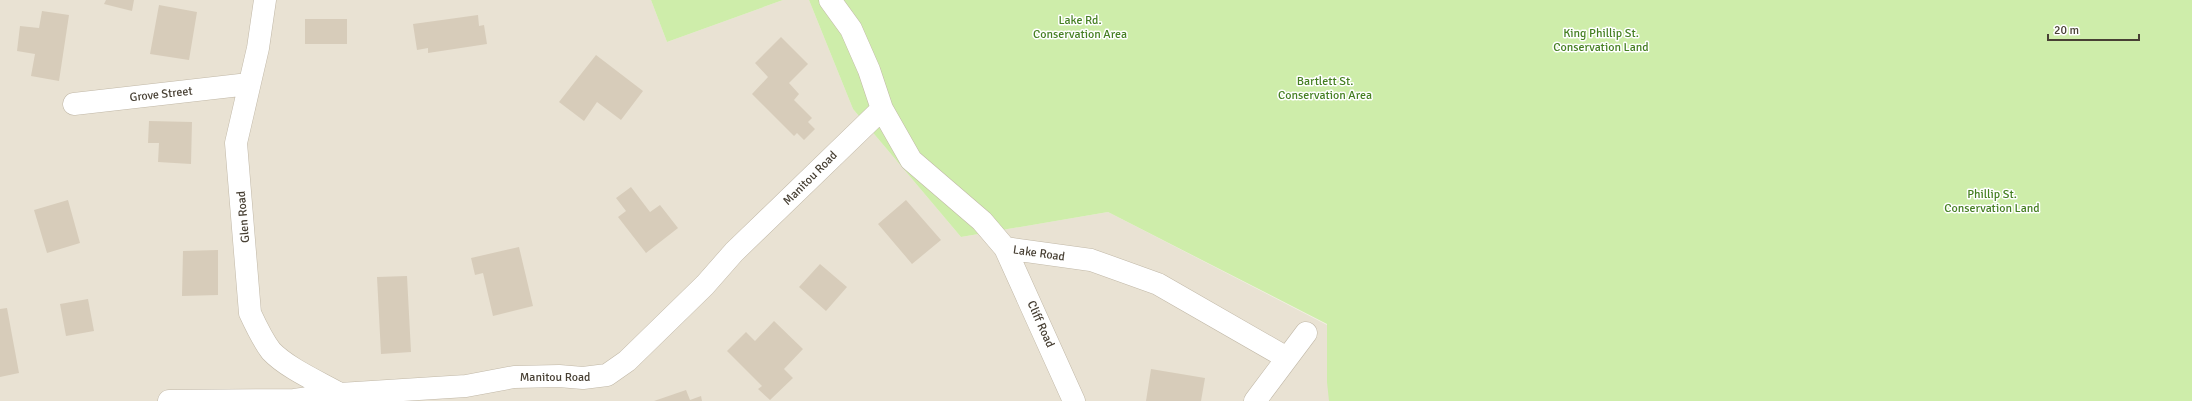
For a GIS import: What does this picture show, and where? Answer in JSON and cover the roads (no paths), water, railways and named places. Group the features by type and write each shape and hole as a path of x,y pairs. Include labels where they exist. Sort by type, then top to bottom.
{"street":[{"name":"Glen Road","path":"266,0 236,142 250,313 260,334 272,352 288,364 340,394"},
{"name":"Lake Road","path":"830,0 851,29 882,109 911,160 982,221 1005,248 1091,260 1158,284 1287,358"},
{"name":"Grove Street","path":"74,104 249,84"},
{"name":"Manitou Road","path":"169,401 294,400 340,394 383,396 466,386 514,377 559,376 583,378 607,375 627,361 705,285 734,252 882,109"},
{"name":"Cliff Road","path":"1005,248 1039,319 1074,401"},
{"path":"1255,401 1306,333"}],"park label":[{"name":"Lake Rd. Conservation Area","path":"1080,27"},
{"name":"King Phillip St. Conservation Land","path":"1601,40"},
{"name":"Bartlett St. Conservation Area","path":"1325,88"},
{"name":"Phillip St. Conservation Land","path":"1992,201"}]}
